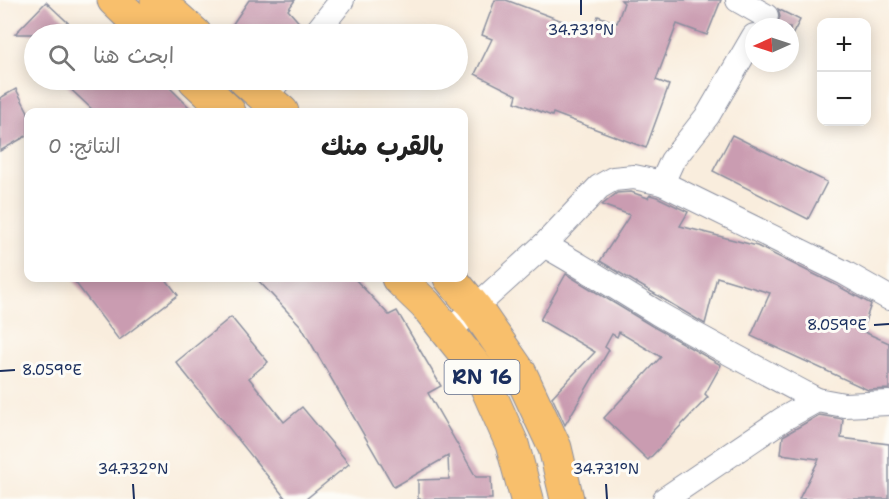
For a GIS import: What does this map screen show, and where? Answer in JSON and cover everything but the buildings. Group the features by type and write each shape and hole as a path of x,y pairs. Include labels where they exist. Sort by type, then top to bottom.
{"main road":[{"path":"114,0 160,10 180,24"},
{"path":"206,90 225,108"},
{"name":"RN 16","path":"402,282 426,305 480,372 512,444 527,499"},
{"name":"RN 16","path":"453,282 475,308 520,373 555,448 567,499"}],"street":[{"path":"323,24 342,0"},
{"path":"738,0 761,18"},
{"path":"662,183 672,161 708,115 745,52"},
{"path":"448,333 544,245 599,187 613,179 634,177 662,183 845,273 889,298"},
{"path":"544,245 729,354 817,400 843,405 889,403"},
{"path":"665,499 783,419 817,400"}]}
